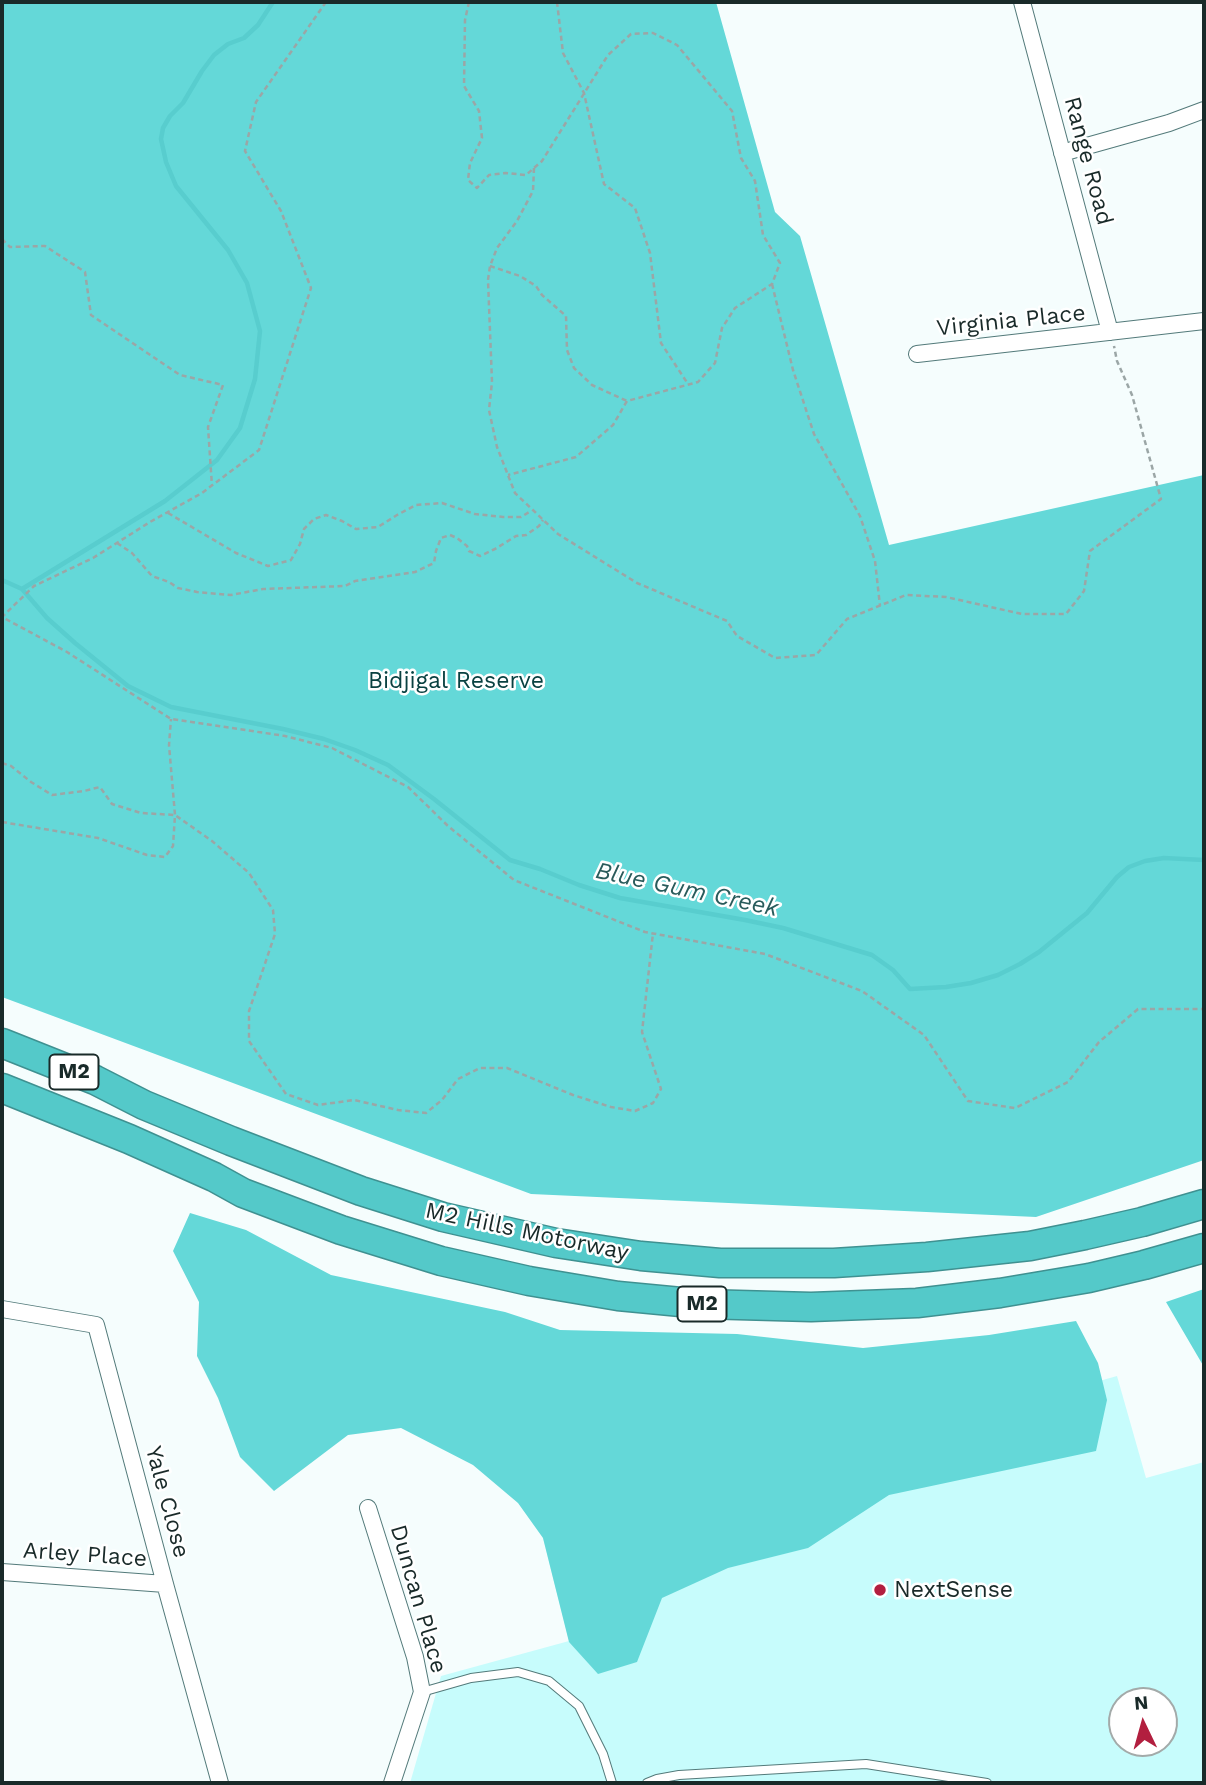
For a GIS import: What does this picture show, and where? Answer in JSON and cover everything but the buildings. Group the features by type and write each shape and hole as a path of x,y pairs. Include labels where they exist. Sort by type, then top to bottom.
{"highway":[{"name":"M2 Hills Motorway","path":"2,1043 95,1080 144,1105 231,1141 361,1191 443,1217 556,1243 641,1256 720,1262 834,1263 928,1257 1030,1245 1085,1235 1204,1204"},
{"name":"M2 Hills Motorway","path":"2,1088 129,1139 243,1193 341,1230 441,1261 528,1281 605,1294 702,1304 811,1307 917,1303 1089,1278 1204,1248"}],"street":[{"name":"Range Road","path":"1022,2 1111,332"},
{"path":"1062,153 1169,123 1204,110"},
{"name":"Virginia Place","path":"917,354 1204,321"},
{"name":"Yale Close","path":"2,1309 96,1325 220,1783"},
{"name":"Duncan Place","path":"368,1508 415,1657 422,1692 392,1783"},
{"name":"Arley Place","path":"2,1572 165,1584"}],"lane":[{"path":"422,1692 471,1678 518,1672 549,1681 579,1706 603,1754 611,1783"},
{"path":"647,1783 679,1775 866,1764 987,1783"}],"path":[{"path":"326,2 256,102 245,151 281,211 311,288 259,450 212,486 93,558 34,586 2,617 67,652 171,719 285,736 332,748 408,787 448,826 514,880 645,932 765,954 862,991 924,1035 968,1101 1015,1108 1068,1082 1099,1042 1138,1009 1204,1009"},
{"path":"470,2 465,20 464,86 479,111 482,138 470,163 468,180 477,188 489,176 506,173 526,175 542,161 608,55 631,34 653,33 677,45 732,111 741,158 755,181 763,235 780,263 772,284 793,370 814,434 860,516 875,561 880,606"},
{"path":"557,2 563,53 584,93 604,184 635,208 650,253 661,343 688,385"},
{"path":"534,168 533,191 517,221 497,248 488,280 492,382 489,410 497,447 514,493 558,534 637,583 727,621 737,636 775,658 816,655 847,620 906,595 946,597 1023,614 1066,614 1084,591 1090,551 1161,499 1132,395 1117,361 1111,332"},
{"path":"2,239 10,247 45,246 85,272 91,315 180,375 223,385 208,427 212,486"},
{"path":"490,266 520,276 536,286 542,295 566,316 567,350 574,368 592,386 628,401 698,382 715,363 722,328 735,308 772,284"},
{"path":"508,475 576,457 614,425 628,401"},
{"path":"167,513 236,553 268,566 291,560 300,544 304,529 314,519 326,515 356,529 378,527 416,505 442,503 475,514 503,517 521,517 533,510"},
{"path":"117,543 132,554 152,576 197,592 231,595 263,589 345,586 415,572 434,563 441,538 450,535 457,537 469,551 480,556 516,536 526,535 543,520"},
{"path":"2,822 98,838 147,855 165,857 173,846 175,815 169,745 171,719"},
{"path":"2,763 11,766 52,795 100,787 112,804 141,813 175,815 212,841 249,873 272,910 275,934 249,1011 249,1041 286,1094 318,1105 354,1100 426,1113 442,1100 458,1079 480,1068 508,1068 611,1107 635,1111 653,1103 660,1089 642,1032 653,933"}],"shaded area":[{"name":"NextSense","path":"1117,1376 1146,1478 1204,1462 1204,1783 410,1783 441,1676 569,1641 543,1538"}],"green space":[{"name":"Bidjigal Reserve","path":"2,2 716,2 775,212 800,236 889,545 1204,475 1204,1160 1036,1217 531,1194 2,997"},
{"path":"190,1213 246,1230 331,1275 505,1312 560,1330 737,1334 863,1348 989,1335 1076,1321 1098,1363 1107,1400 1096,1451 889,1495 808,1548 728,1568 662,1598 637,1662 598,1674 569,1642 543,1538 518,1503 473,1465 401,1428 348,1435 274,1491 240,1457 218,1398 197,1356 199,1302 173,1251"},
{"path":"1204,1289 1204,1367 1166,1302"}],"waterway":[{"path":"2,580 22,589 165,501 217,460 240,428 255,379 260,331 247,283 228,250 176,186 166,162 161,139 163,128 170,116 183,103 214,55 228,44 244,38 258,25 273,2"},
{"name":"Blue Gum Creek","path":"22,589 47,618 128,686 171,707 324,739 388,765 510,860 620,898 783,928 872,955 893,970 910,989 971,983 998,975 1020,964 1087,913 1117,877 1129,867 1164,858 1204,860"}],"place":[{"name":"NextSense","path":"880,1590"}]}
